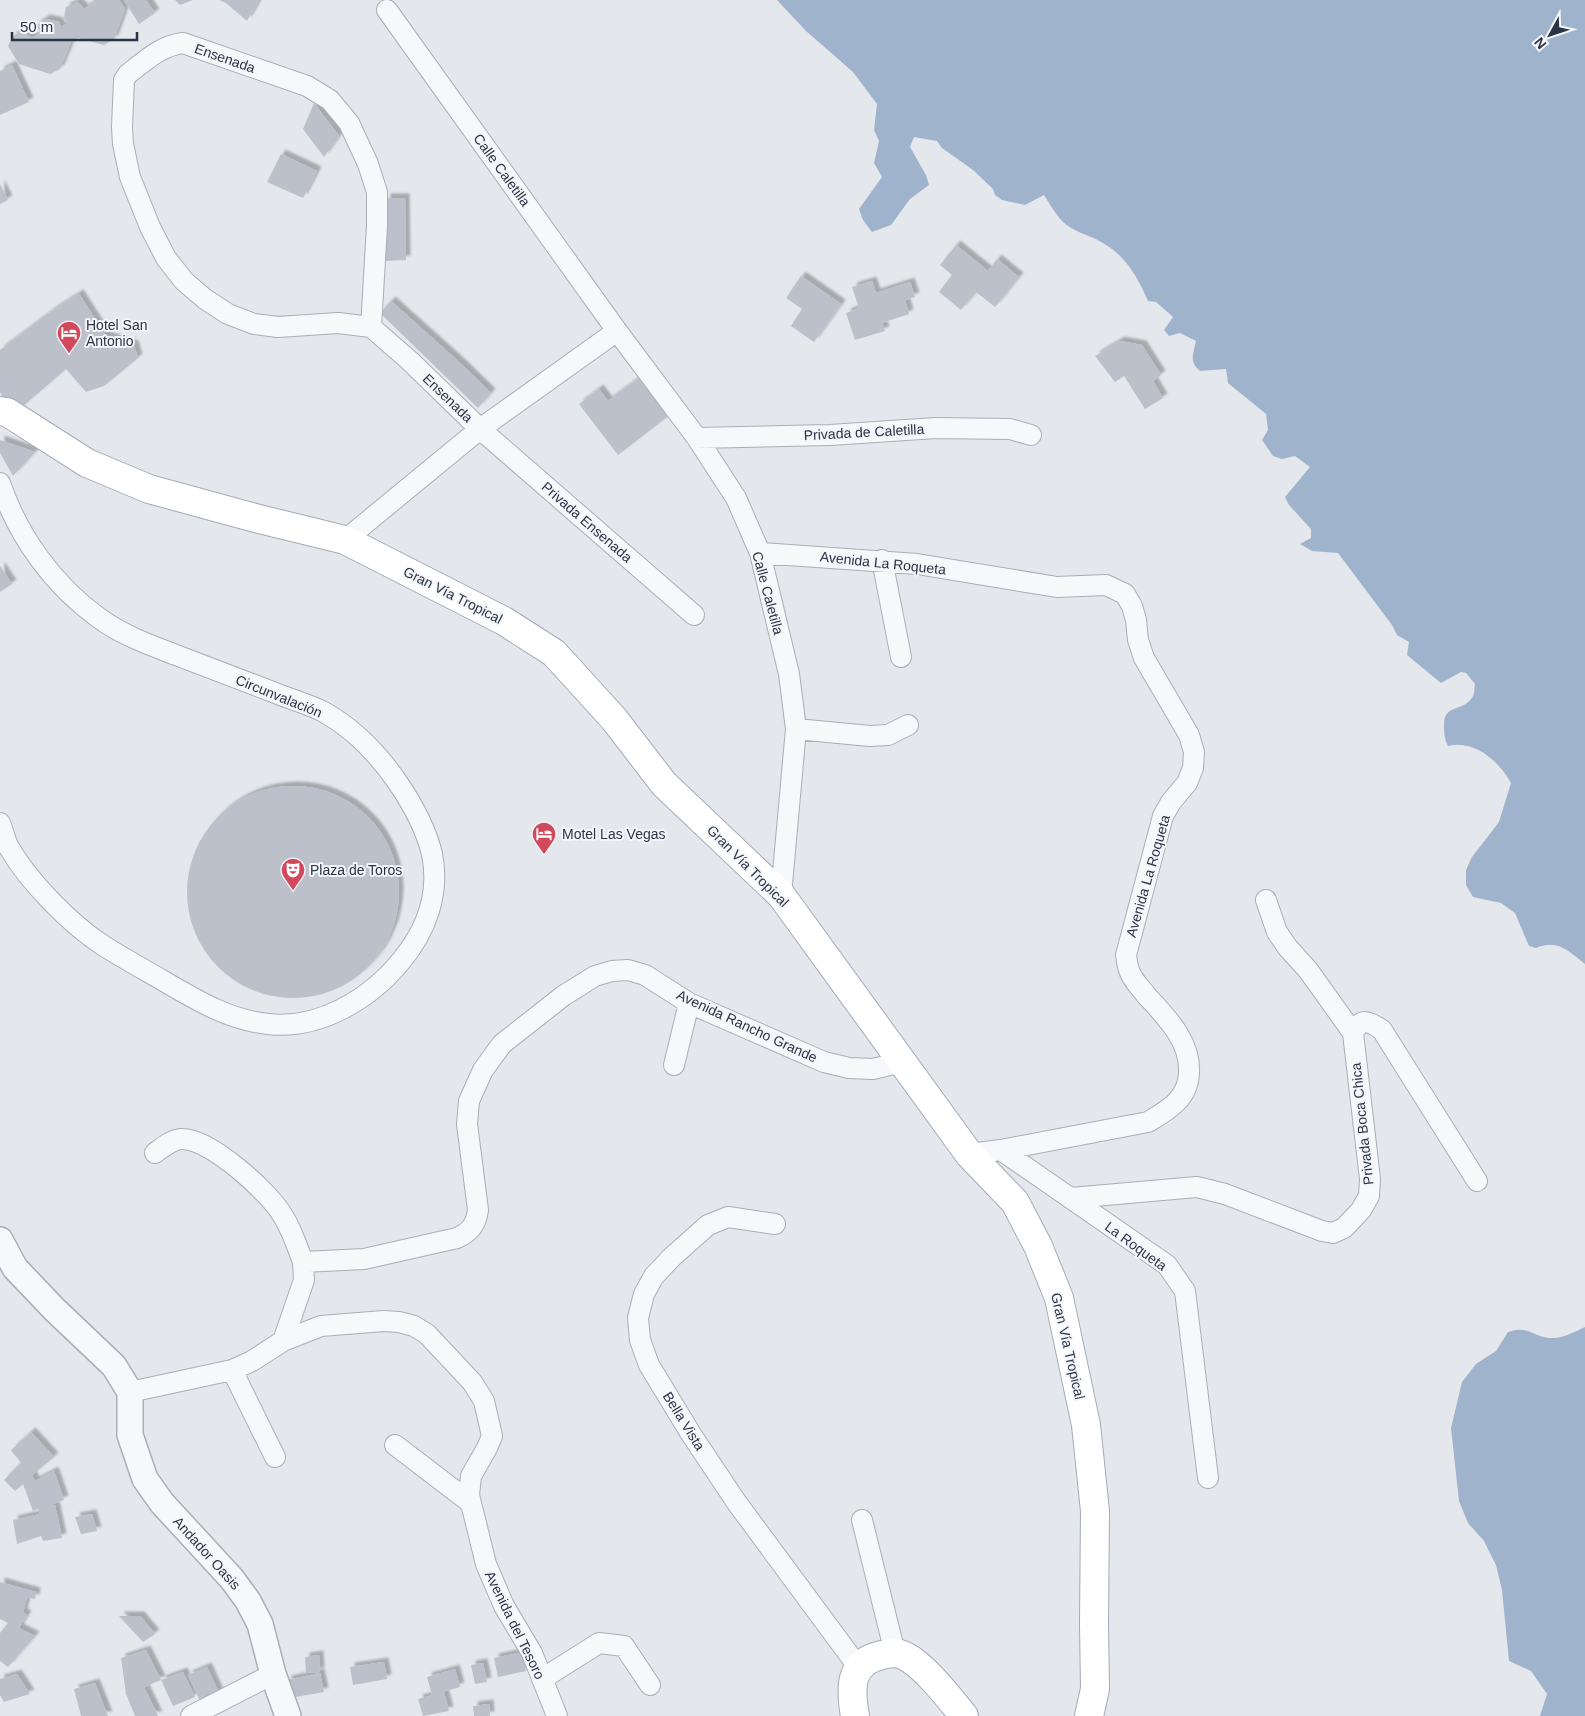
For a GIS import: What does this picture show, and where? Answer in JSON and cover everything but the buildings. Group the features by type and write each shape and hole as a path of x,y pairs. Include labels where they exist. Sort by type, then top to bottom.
{"main road":[{"name":"Gran Vía Tropical","path":"0,411 7,412 87,464 149,489 259,520 345,540 504,621 554,654 614,719 664,784 781,895 969,1154 1015,1202 1038,1246 1059,1298 1086,1425 1095,1510 1095,1689 1089,1716"},
{"path":"855,1716 852,1699 853,1679 859,1668 867,1661 895,1653 906,1657 932,1678 964,1716"}],"street":[{"name":"Calle Caletilla","path":"387,10 617,331 697,438 736,498 760,554 789,674 796,729 781,895"},
{"name":"Ensenada","path":"371,327 377,226 377,192 368,164 348,123 330,100 307,86 183,44 172,45 160,50 128,74 124,80 122,127 123,144 130,178 150,227 166,258 184,281 205,299 228,314 254,324 278,327 338,323 371,327 410,361 480,429"},
{"path":"345,540 480,429 617,331"},
{"name":"Privada de Caletilla","path":"697,438 830,435 936,428 1010,429 1031,435"},
{"name":"Privada Ensenada","path":"480,429 694,615"},
{"name":"Circunvalación","path":"0,482 18,527 38,557 66,589 99,619 139,641 323,712 355,734 386,764 407,796 423,826 432,856 434,888 428,919 414,945 396,968 375,987 352,1004 326,1017 296,1024 270,1025 238,1018 206,1006 102,945 64,914 27,875 7,844 0,823"},
{"name":"Avenida La Roqueta","path":"760,554 882,560 1056,587 1106,585 1124,594 1132,606 1136,620 1138,640 1144,658 1189,735 1194,752 1193,768 1187,783 1171,802 1163,816 1126,955 1129,971 1135,982 1170,1021 1183,1042 1190,1062 1189,1082 1182,1097 1168,1111 1148,1122 1001,1150 969,1154"},
{"path":"882,560 902,656"},
{"path":"796,729 870,736 888,735 908,725"},
{"path":"1266,900 1277,932 1288,948 1308,970 1353,1033 1357,1025 1363,1022 1372,1023 1382,1030 1476,1181"},
{"name":"Avenida Rancho Grande","path":"303,1262 364,1260 457,1238 467,1233 476,1221 478,1210 467,1124 469,1101 482,1070 502,1044 563,996 595,976 612,971 628,970 645,975 689,1003 824,1062 849,1068 873,1069 902,1062"},
{"path":"674,1065 689,1003"},
{"name":"Privada Boca Chica","path":"1071,1198 1197,1187 1226,1194 1322,1231 1334,1233 1344,1228 1361,1210 1369,1196 1370,1179 1353,1033"},
{"path":"155,1153 168,1143 178,1139 188,1138 198,1142 229,1160 254,1182 282,1214 295,1239 303,1262 304,1280 283,1341"},
{"name":"La Roqueta","path":"1001,1150 1167,1265 1185,1291 1208,1478"},
{"name":"Bella Vista","path":"776,1224 728,1217 708,1225 654,1276 644,1294 638,1318 640,1340 650,1365 716,1472 859,1668"},
{"path":"0,1240 16,1268 54,1309 114,1366 130,1392"},
{"name":"Avenida del Tesoro","path":"130,1392 232,1370 252,1361 283,1341 321,1326 384,1321 399,1322 414,1326 427,1334 472,1382 484,1400 492,1436 471,1476 469,1495 486,1564 504,1606 524,1638 557,1716"},
{"path":"232,1370 275,1457"},
{"name":"Andador Oasis","path":"130,1392 130,1435 145,1479 162,1503 232,1579 248,1601 260,1624 273,1674 288,1716"},
{"path":"394,1445 471,1503"},
{"path":"862,1520 895,1653"},
{"path":"542,1679 599,1644 624,1646 650,1685"},
{"path":"191,1716 273,1674"}],"water":[{"path":"777,0 1585,0 1585,964 1568,951 1557,946 1551,945 1536,948 1529,946 1515,913 1501,903 1473,897 1466,885 1466,870 1472,857 1499,822 1511,783 1500,767 1485,754 1467,746 1448,746 1445,738 1444,723 1447,713 1471,699 1474,694 1475,684 1466,673 1461,672 1441,683 1407,655 1409,642 1397,635 1392,625 1338,553 1312,551 1300,544 1311,538 1311,529 1289,505 1285,497 1310,467 1295,456 1282,459 1273,456 1262,440 1268,430 1266,414 1228,383 1226,369 1200,371 1197,368 1193,361 1196,341 1180,333 1169,336 1164,330 1173,317 1156,302 1148,301 1130,268 1111,248 1067,225 1044,195 1025,205 1002,200 995,195 993,189 973,170 942,148 937,141 914,137 910,147 926,175 929,185 910,199 891,225 872,232 863,220 859,209 882,177 874,163 879,141 874,130 877,104 853,72 806,31"},
{"path":"1585,1327 1585,1716 1540,1716 1547,1694 1531,1671 1509,1661 1502,1590 1496,1565 1484,1541 1468,1523 1459,1501 1451,1428 1462,1382 1476,1364 1496,1351 1508,1332 1521,1330 1544,1337 1555,1338 1568,1335"}],"place":[{"name":"Hotel San Antonio","path":"69,354"},
{"name":"Motel Las Vegas","path":"544,855"},
{"name":"Plaza de Toros","path":"293,891"}]}
